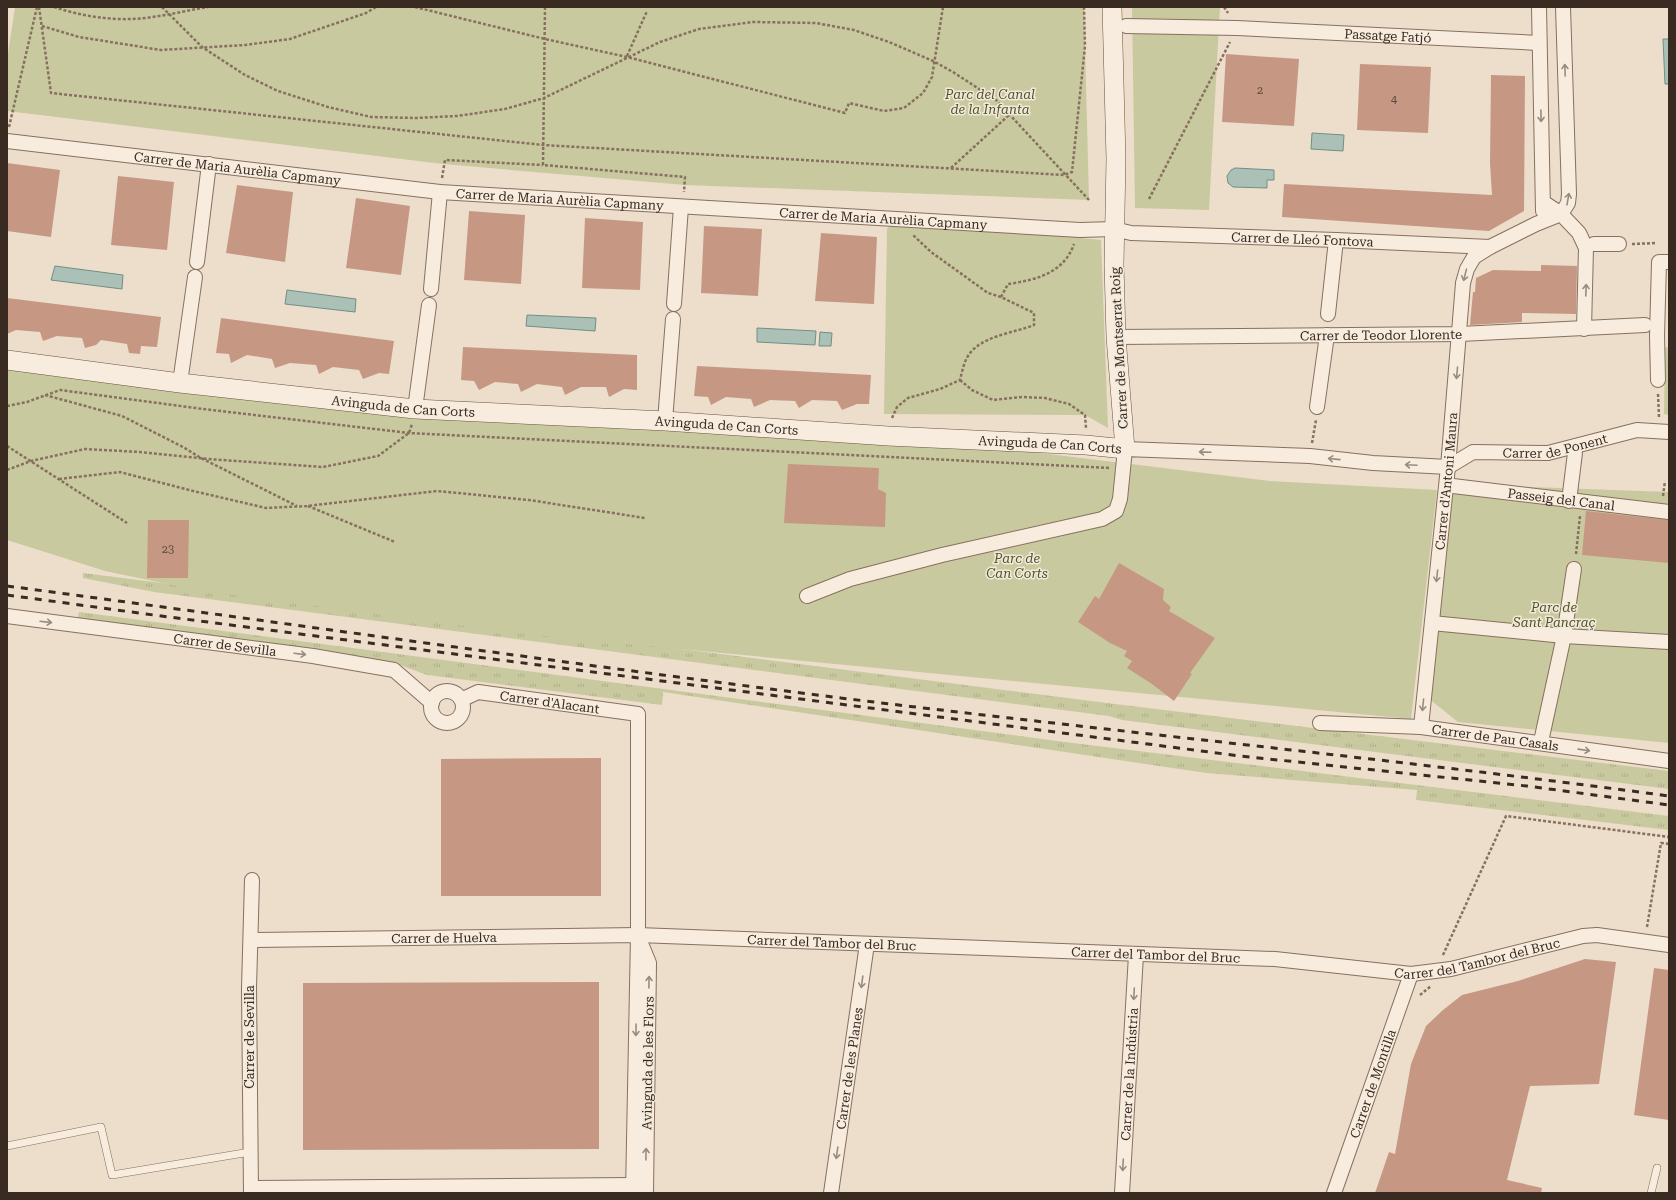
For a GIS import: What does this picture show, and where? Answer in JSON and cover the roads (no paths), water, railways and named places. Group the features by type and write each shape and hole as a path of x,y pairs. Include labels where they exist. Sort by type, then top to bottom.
{"street":[{"name":"Carrer de Montserrat Roig","path":"807,596 850,579 942,555 1102,519 1116,511 1120,499 1125,449 1116,337 1114,229 1116,159 1112,7"},
{"path":"1536,224 1542,215 1543,202 1539,7"},
{"path":"1561,214 1568,203 1569,194 1563,7"},
{"name":"Passatge Fatjó","path":"1126,26 1237,28 1539,43"},
{"name":"Carrer de Maria Aurèlia Capmany","path":"8,136 209,164 440,192 1080,230 1114,229"},
{"path":"197,262 209,164"},
{"path":"431,289 440,192"},
{"path":"1543,202 1561,214 1579,233 1586,248 1584,328"},
{"path":"674,304 682,207"},
{"name":"Carrer d'Antoni Maura","path":"1421,727 1448,467 1463,283 1467,269 1474,257 1490,247 1536,224 1561,214"},
{"name":"Carrer de Lleó Fontova","path":"1114,229 1131,233 1490,247"},
{"path":"1328,314 1336,240"},
{"path":"1594,244 1619,244"},
{"path":"1658,380 1656,336 1664,262"},
{"path":"180,383 195,277"},
{"path":"415,410 429,305"},
{"path":"665,421 673,319"},
{"name":"Carrer de Teodor Llorente","path":"1116,337 1460,334 1644,325"},
{"path":"1318,407 1327,335"},
{"name":"Avinguda de Can Corts","path":"7,360 180,383 415,410 665,421 888,436 1086,445 1125,449 1310,456 1373,463 1448,467"},
{"name":"Carrer de Ponent","path":"1448,467 1473,452 1548,454 1636,430 1667,432"},
{"path":"1575,453 1575,502"},
{"name":"Passeig del Canal","path":"1453,486 1575,502 1666,506"},
{"path":"1542,737 1564,636 1574,569"},
{"name":"Carrer de Sevilla","path":"7,616 314,656 394,670 432,703"},
{"path":"1432,623 1564,636 1669,642"},
{"path":"452,691 463,700 462,714 453,722 444,722 435,717 432,709 432,703 440,692 452,691"},
{"name":"Carrer d'Alacant","path":"463,700 478,692 638,714"},
{"name":"Avinguda de les Flors","path":"632,1189 638,936 638,714"},
{"name":"Carrer de Pau Casals","path":"1320,723 1421,727 1669,761"},
{"name":"Carrer de Sevilla","path":"251,1190 249,988 252,880"},
{"name":"Carrer del Tambor del Bruc","path":"638,936 1275,959 1411,974 1451,969 1583,936 1597,935 1669,945"},
{"name":"Avinguda de les Flors","path":"638,936 649,963 646,1193"},
{"name":"Carrer de Huelva","path":"251,940 638,936"},
{"name":"Carrer de les Planes","path":"832,1193 867,944"},
{"name":"Carrer de la Indústria","path":"1122,1193 1136,955"},
{"name":"Carrer de Montilla","path":"1334,1193 1411,974"},
{"path":"251,1190 632,1189"}],"lane":[{"path":"7,1146 101,1127 112,1175 250,1152"},
{"path":"1651,1193 1657,1168"}],"railway":[{"path":"7,586 737,685 1462,770 1669,796"},
{"path":"7,595 1240,756 1527,786 1669,805"}],"park label":[{"name":"Parc del Canal de la Infanta","path":"990,102"},
{"name":"Parc de Can Corts","path":"1017,566"},
{"name":"Parc de Sant Pancraç","path":"1554,614"}]}
